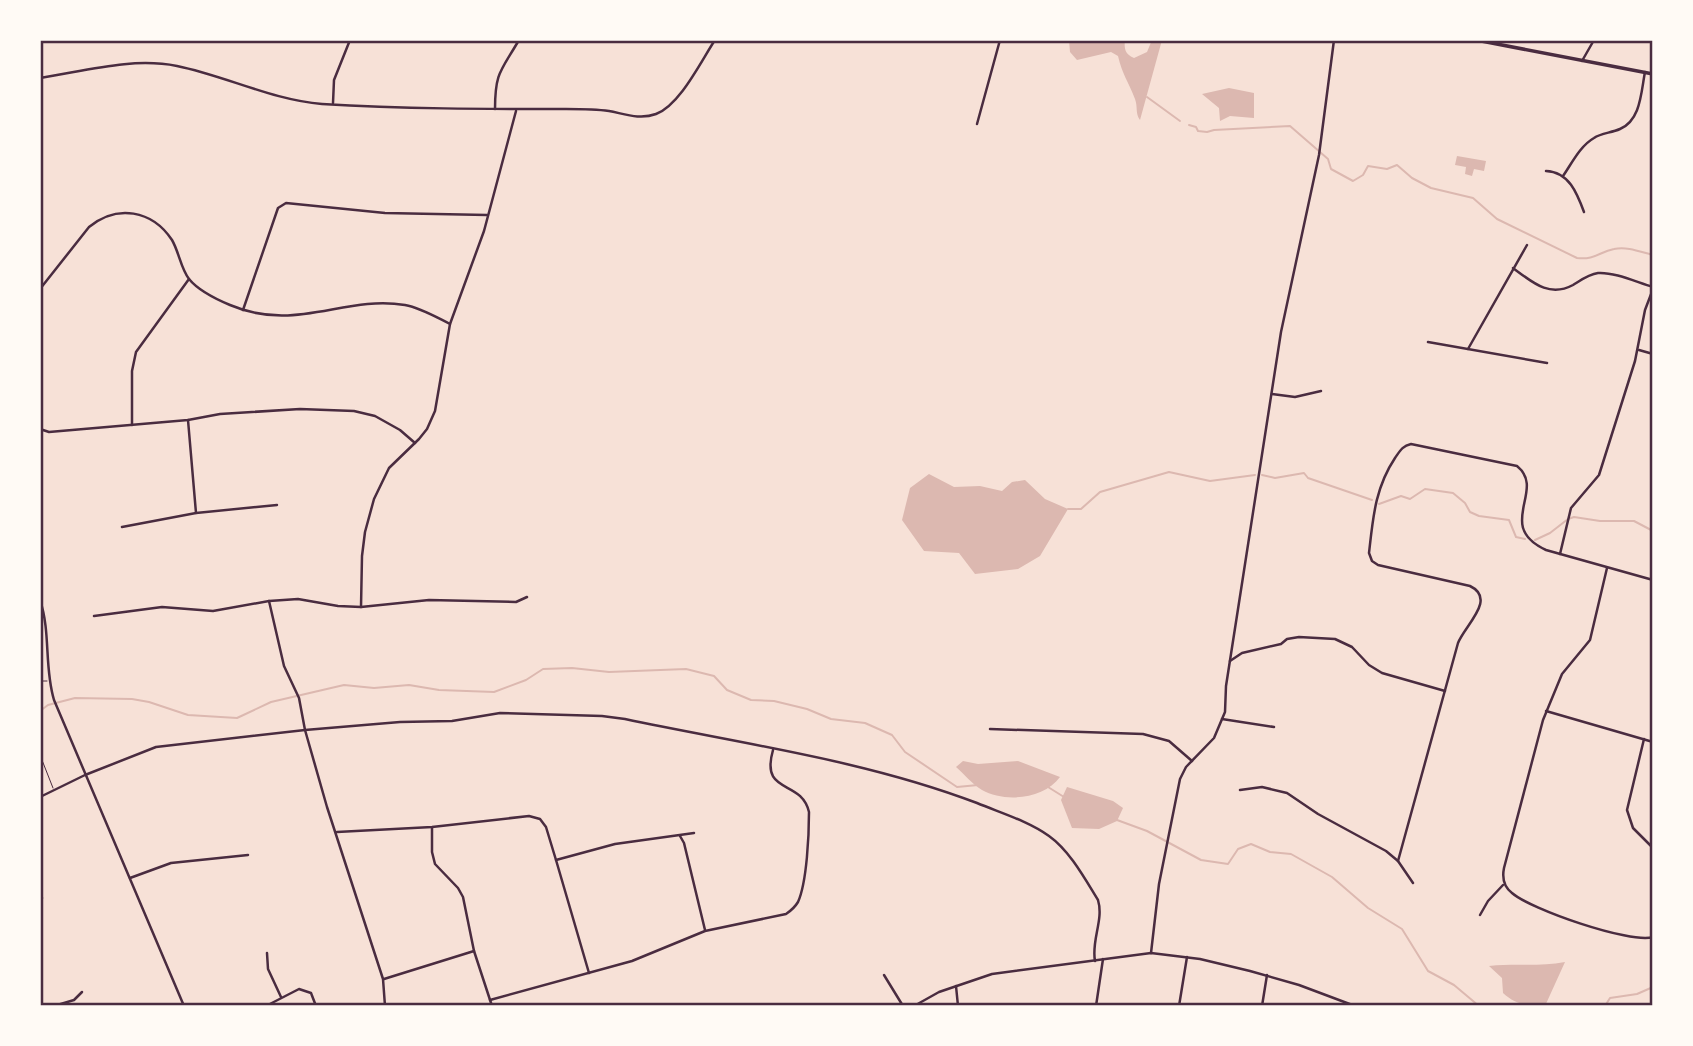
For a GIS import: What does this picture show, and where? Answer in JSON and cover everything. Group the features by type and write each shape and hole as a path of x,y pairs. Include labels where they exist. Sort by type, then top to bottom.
{"main road":[{"path":"1476,40 1653,74"}],"street":[{"path":"333,104 334,80 350,40"},
{"path":"495,109 498,74 519,40"},
{"path":"40,78 135,63 177,66 260,91 320,104 516,110 589,108 627,116 655,114 667,108 680,95 715,40"},
{"path":"977,124 1000,40"},
{"path":"1151,953 1159,884 1180,779 1192,761 1214,738 1225,712 1230,662 1281,332 1319,155 1334,40"},
{"path":"1513,47 1515,40"},
{"path":"1582,61 1594,40"},
{"path":"1563,176 1591,139 1621,129 1631,121 1638,108 1645,72"},
{"path":"361,607 362,556 374,499 389,468 427,429 435,411 450,324 488,215 516,110"},
{"path":"1546,171 1563,176 1573,187 1584,212"},
{"path":"243,310 278,208 286,203 385,214 488,215"},
{"path":"40,289 99,218 114,212 130,212 146,216 172,241 189,279 228,304 243,310 260,315 298,317 362,306 405,305 450,324"},
{"path":"1468,349 1527,245"},
{"path":"1513,268 1535,284 1552,290 1563,289 1599,273 1653,288 1645,310 1638,350 1599,475 1571,508 1560,554"},
{"path":"132,425 132,371 136,352 189,279"},
{"path":"1428,342 1547,363"},
{"path":"1638,350 1653,354"},
{"path":"1272,394 1295,397 1321,391"},
{"path":"40,429 49,432 288,409 354,411 374,415 388,422 415,443"},
{"path":"188,420 196,513"},
{"path":"1398,861 1458,643 1466,626 1480,609 1481,597 1477,590 1470,586 1378,565 1372,561 1369,553 1377,495 1384,475 1402,448 1411,444 1517,466 1527,481 1521,518 1525,534 1539,547 1653,580"},
{"path":"122,527 196,513 277,505"},
{"path":"1607,568 1590,640 1562,674 1546,711 1504,868 1504,884 1515,896 1590,926 1634,939 1653,937"},
{"path":"94,617 162,607 213,611 298,598 338,606 361,607 429,600 516,602 527,597"},
{"path":"40,600 48,636 49,681 85,775 184,1006"},
{"path":"269,601 280,654 299,698 305,730 383,979 385,1006"},
{"path":"1230,662 1242,653 1287,639 1335,639 1352,647 1369,665 1382,673 1445,691"},
{"path":"1546,711 1653,742"},
{"path":"40,797 85,775 156,747 305,730 400,722 452,721 499,713 602,716 850,763 944,791 1024,821 1060,846 1094,895 1100,910 1094,943 1095,961"},
{"path":"1222,719 1274,727"},
{"path":"990,729 1143,734 1170,741 1192,761"},
{"path":"1644,740 1627,810 1633,828 1653,848"},
{"path":"490,1000 632,961 705,931 786,914 797,903 809,833 809,811 802,797 779,783 770,773 769,762 773,750"},
{"path":"1240,790 1262,787 1287,793 1325,818 1372,842 1398,861 1413,883"},
{"path":"337,832 432,827 534,816 540,819 546,827 589,973"},
{"path":"432,827 435,864 463,897 474,951 492,1006"},
{"path":"556,860 615,844 694,833"},
{"path":"680,836 705,931"},
{"path":"130,878 171,863 248,855"},
{"path":"1480,915 1488,901 1504,884"},
{"path":"383,979 474,951"},
{"path":"267,953 268,969 281,997"},
{"path":"914,1006 939,992 992,974 1151,953 1187,957 1267,975 1355,1006"},
{"path":"1179,1006 1187,957"},
{"path":"1096,1006 1102,959"},
{"path":"884,975 903,1006"},
{"path":"1262,1006 1267,975"},
{"path":"956,986 958,1006"},
{"path":"266,1006 299,989 314,997 316,1006"},
{"path":"54,1006 74,1000 82,992"}],"lane":[{"path":"40,681 49,681"},
{"path":"40,755 54,789"}],"shaded area":[{"path":"1069,40 1125,40 1126,51 1134,58 1147,52 1152,40 1162,40 1140,120 1118,56 1111,52 1077,60 1070,52"},
{"path":"1229,88 1254,93 1254,118 1230,116 1220,121 1219,108 1202,94"},
{"path":"1457,156 1486,161 1484,171 1474,169 1472,176 1465,174 1466,167 1455,165"},
{"path":"929,474 954,487 980,486 1002,491 1012,482 1025,480 1045,499 1068,509 1040,556 1018,569 975,574 959,553 924,551 902,520 910,488"},
{"path":"963,761 978,764 1018,761 1060,777 1044,790 1034,794 1002,797 982,790 972,782 956,767"},
{"path":"1067,787 1113,801 1123,808 1117,821 1099,829 1072,828 1061,800"},
{"path":"1565,962 1545,1006 1523,1004 1508,997 1503,993 1502,978 1489,966 1546,964"}],"waterway":[{"path":"1147,97 1180,121"},
{"path":"1189,125 1196,127 1198,131 1207,132 1290,126 1328,159 1331,169 1353,181 1363,175 1368,166 1387,169 1397,165 1412,178 1431,188 1473,198 1497,219 1577,258 1588,258 1619,248 1653,255"},
{"path":"1068,509 1081,509 1100,492 1169,472 1210,481 1255,475"},
{"path":"1262,475 1275,478 1304,473 1308,478 1372,500"},
{"path":"1379,504 1401,496 1410,499 1425,489 1453,493 1465,503 1470,512 1479,516 1509,520 1516,537 1525,539"},
{"path":"1535,540 1574,517 1600,521 1634,521 1653,531"},
{"path":"40,711 48,705 75,698 132,699 188,715 237,718 271,702 344,685 374,688 409,685 439,690 494,692 526,680 543,669 572,668 609,672 686,669 714,676 727,690 751,700 774,701 807,709 831,719 865,723 892,735 905,752 957,787 978,785"},
{"path":"1048,787 1064,797"},
{"path":"1117,820 1147,831 1201,860 1228,864 1238,849 1251,844 1270,852 1291,854 1332,877 1368,908 1402,929 1428,971 1454,985 1479,1006"},
{"path":"1605,1006 1610,998 1637,994 1653,987"}]}
